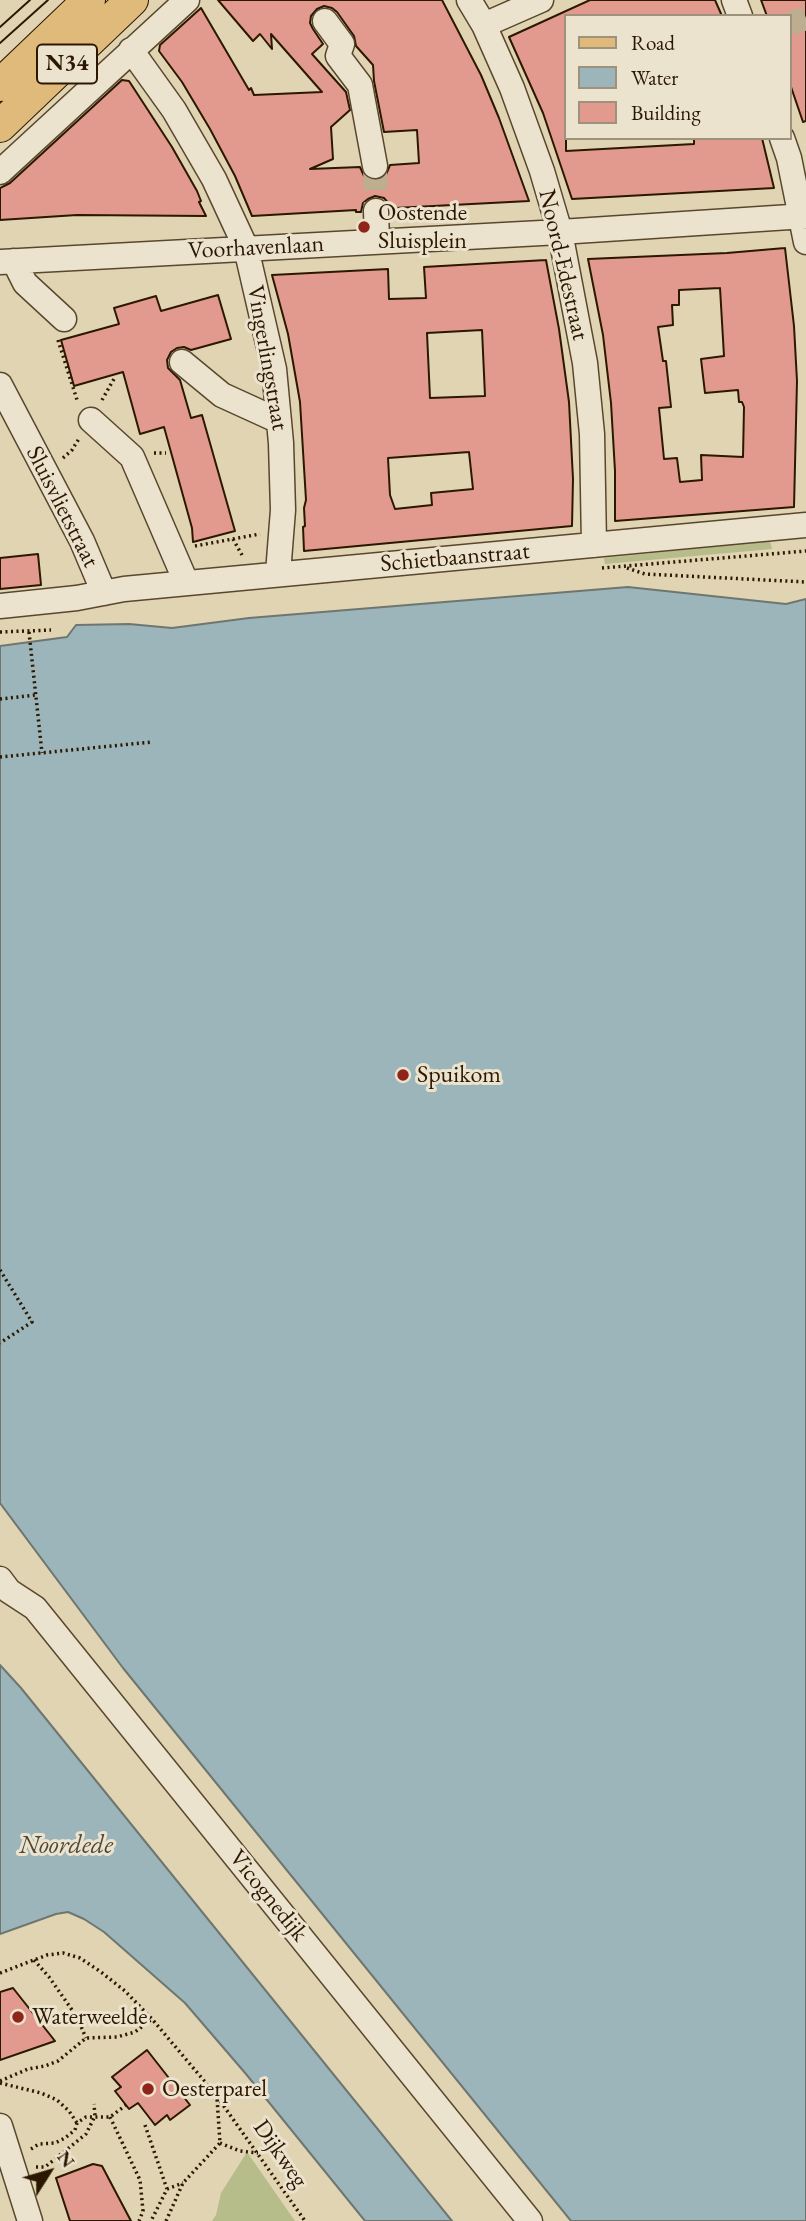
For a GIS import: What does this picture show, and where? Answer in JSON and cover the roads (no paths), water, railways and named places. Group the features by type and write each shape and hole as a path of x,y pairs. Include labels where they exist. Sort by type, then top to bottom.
{"main road":[{"name":"N34","path":"0,85 89,0"},
{"name":"N34","path":"0,126 132,0"}],"street":[{"path":"0,173 187,0"},
{"name":"Noord-Edestraat","path":"469,0 484,25 512,88 542,171 560,232 585,363 592,434 592,557"},
{"path":"484,25 541,0"},
{"path":"325,21 342,44 338,56 360,85 375,166"},
{"name":"Vingerlingstraat","path":"131,50 174,110 208,167 246,248 274,369 283,497 278,573"},
{"path":"783,140 804,216 806,242"},
{"path":"376,211 377,242"},
{"name":"Voorhavenlaan","path":"7,261 560,232 804,216"},
{"path":"7,261 24,283 64,319"},
{"path":"182,362 222,395 279,421"},
{"name":"Sluisvlietstraat","path":"0,385 82,541 104,593"},
{"path":"86,417 132,457 186,582"},
{"name":"Schietbaanstraat","path":"0,606 77,598 124,589 278,573 592,557 806,525"},
{"name":"Vicognedijk","path":"3,1587 35,1608 530,2221"},
{"path":"0,2126 30,2221"}],"water":[{"name":"Spuikom","path":"628,587 786,604 806,599 806,2221 571,2221 123,1668 0,1503 0,646 67,637 76,625 129,624 172,628 249,618"},
{"name":"Noordede","path":"0,1665 452,2221 365,2221 185,2003 104,1932 84,1919 68,1912 56,1914 0,1934"}],"tunnel":[{"path":"792,23 806,18"},
{"path":"375,166 376,211"}],"tram line":[{"path":"0,27 30,0"},
{"path":"0,43 48,0"}],"place":[{"name":"Oostende Sluisplein","path":"364,227"},
{"name":"Spuikom","path":"403,1075"},
{"name":"Waterweelde","path":"18,2017"},
{"name":"Oesterparel","path":"148,2089"}]}
